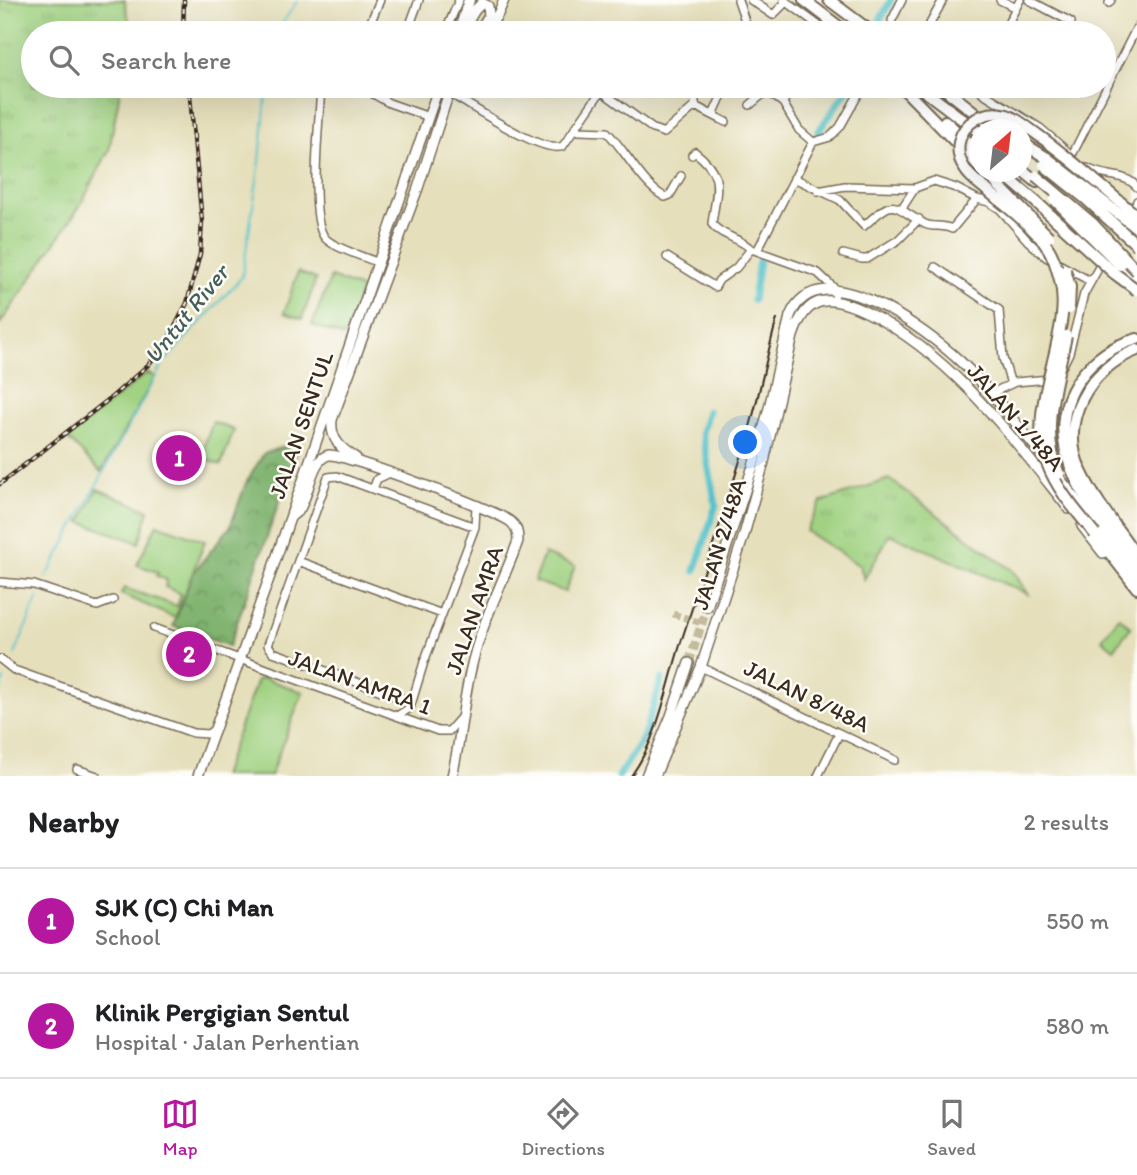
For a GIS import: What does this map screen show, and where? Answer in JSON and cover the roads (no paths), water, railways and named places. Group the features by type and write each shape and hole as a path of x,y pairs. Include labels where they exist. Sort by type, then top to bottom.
{"highway":[{"path":"464,21 472,0"},
{"path":"804,0 832,21"},
{"path":"829,0 857,21"},
{"path":"915,98 969,155"},
{"path":"918,98 969,143"},
{"path":"934,98 969,124"},
{"path":"956,98 984,119"},
{"path":"1136,206 1007,115 983,115 969,124 960,137 958,151 964,169 1043,240 1053,255 1063,302 1041,425 1047,463 1063,494 1137,588"},
{"path":"1032,151 1137,228"},
{"path":"1032,154 1046,162 1137,245"},
{"path":"1032,176 1092,223 1137,271"},
{"path":"1036,179 1137,283"},
{"path":"995,182 1051,240 1060,255 1070,287 1067,333 1054,394 1050,443 1055,464 1064,483 1094,534"},
{"path":"1013,182 1114,273 1137,290"},
{"path":"1137,339 1102,355 1086,370 1073,388 1065,410 1064,432 1064,451 1070,470 1137,569"},
{"path":"1137,350 1108,365 1098,374 1086,390 1074,426 1074,450 1080,470 1137,557"}],"main road":[{"path":"493,21 504,0"},
{"path":"468,21 482,3 488,6 489,15 485,21"},
{"name":"JALAN SENTUL","path":"198,776 435,98"},
{"name":"JALAN SENTUL","path":"373,467 339,446 332,433 332,420 418,188 447,98"},
{"path":"820,289 835,289"},
{"name":"JALAN 2/48A","path":"707,607 754,463 790,316 794,307 813,291 820,289"},
{"name":"JALAN 1/48A","path":"835,289 864,298 894,313 938,343 961,363 1064,483 1137,577"},
{"path":"820,301 835,300"},
{"name":"JALAN 1/48A","path":"835,300 886,322 925,348 952,371 987,408 1137,596"},
{"name":"JALAN 2/48A","path":"655,776 701,667 765,462 798,320 810,306 820,301"},
{"path":"289,518 299,509 316,466 322,459 329,455 339,456 373,467"},
{"name":"JALAN AMRA","path":"373,467 476,505 512,522 517,531 518,541 476,649 466,686 452,776"},
{"path":"646,776 689,663"}],"street":[{"path":"370,21 380,0"},
{"path":"411,21 419,0"},
{"path":"450,21 459,0"},
{"path":"737,0 745,21"},
{"path":"751,0 773,15 785,1 812,21"},
{"path":"892,20 902,0"},
{"path":"932,21 943,0"},
{"path":"1000,0 1016,8"},
{"path":"1009,21 1020,0"},
{"path":"1029,0 1069,21"},
{"path":"1116,68 1137,27"},
{"path":"320,98 316,172 320,231 326,240 379,262"},
{"path":"380,98 429,117"},
{"path":"463,98 502,125 547,147 557,149 563,146 596,98"},
{"path":"615,98 653,129 664,133 695,106 695,98"},
{"path":"713,115 721,98"},
{"path":"750,105 759,98"},
{"path":"776,98 783,103 799,130 813,142"},
{"path":"783,103 785,98"},
{"path":"667,257 715,287 727,272 733,270 754,250 813,142 830,137 840,127 856,98"},
{"path":"991,98 1040,128 1096,174 1135,183"},
{"path":"1072,155 1101,98"},
{"path":"695,106 726,122"},
{"path":"575,128 579,131 607,132 621,146 655,192 665,197 678,184 681,176"},
{"path":"692,155 695,152 706,160 718,180 712,224 715,228 754,250 818,272 835,289 835,300"},
{"path":"794,178 840,200 864,226 887,206 902,208 926,225 943,225 951,229 977,199"},
{"path":"818,191 845,186 915,188 934,181 956,188 1000,209 1028,242 1046,257 1090,281"},
{"path":"902,208 915,188"},
{"path":"843,254 867,259 898,240 919,219"},
{"path":"990,394 1011,384 1047,381 1061,372 1069,353 1084,294 1105,257"},
{"path":"935,267 999,310 1003,358 1011,384"},
{"path":"818,272 822,281 820,301"},
{"path":"373,489 377,479 390,474"},
{"path":"412,702 273,652 268,645 328,477 337,475 475,527"},
{"path":"397,716 406,712 412,702 475,527 476,505"},
{"path":"298,561 442,614"},
{"path":"0,582 34,585 97,606 113,600"},
{"name":"JALAN AMRA 1","path":"154,628 438,731 449,731 463,714"},
{"path":"0,659 15,670 186,730 208,734 216,728"},
{"path":"301,682 307,664"},
{"name":"JALAN 8/48A","path":"701,667 895,760"},
{"path":"186,730 204,743 208,750"},
{"path":"818,776 839,733"},
{"path":"78,769 97,776"}],"waterway":[{"name":"Untut River","path":"284,21 298,0"},
{"path":"880,21 891,0"},
{"name":"Untut River","path":"46,578 163,363 242,277 260,161 266,98"},
{"path":"818,132 842,98"},
{"path":"753,300 759,261"},
{"path":"695,571 716,505 702,432 708,411"},
{"name":"Untut River","path":"15,654 38,597"},
{"name":"Untut River","path":"0,691 4,679"},
{"path":"619,776 643,738 662,679"}],"tunnel":[{"path":"689,663 707,607"},
{"path":"673,614 702,623"}],"tram line":[{"path":"631,776 649,744 662,709 755,410 777,319"}],"railway":[{"path":"183,21 184,0"},
{"path":"0,484 113,396 148,365 167,342 187,303 200,254 202,221 190,98"}],"place":[{"name":"SJK (C) Chi Man","path":"179,458"},
{"name":"Klinik Pergigian Sentul","path":"189,654"}]}
